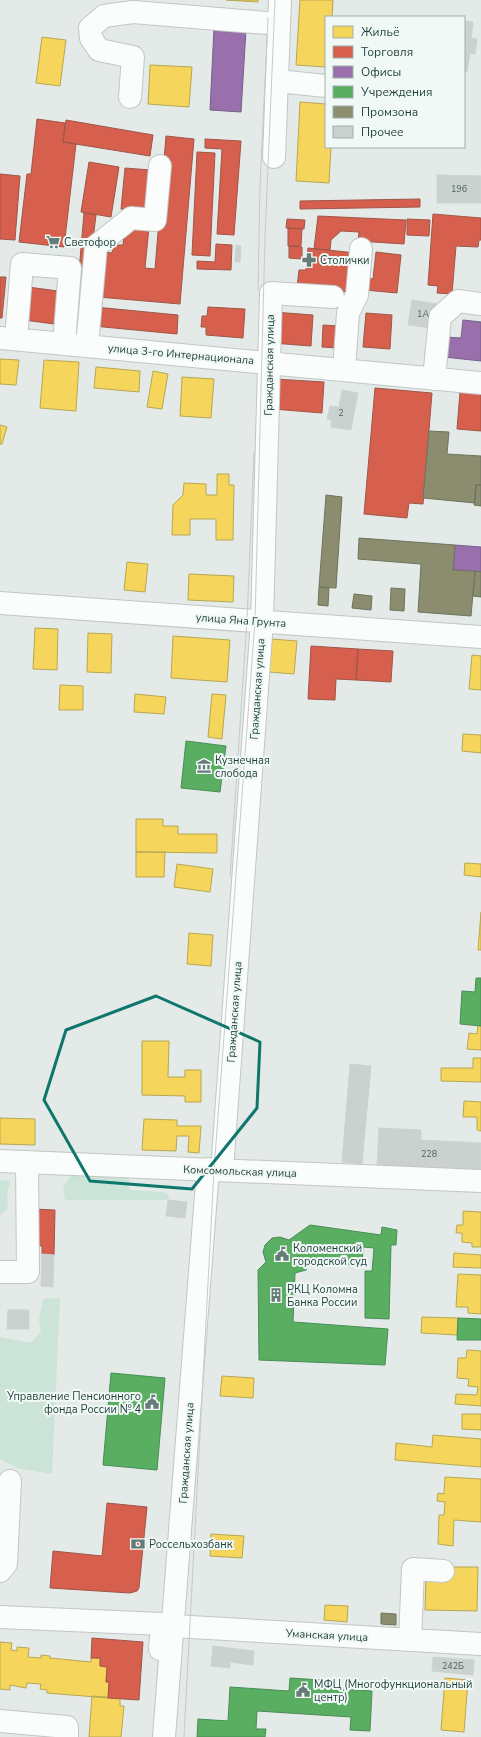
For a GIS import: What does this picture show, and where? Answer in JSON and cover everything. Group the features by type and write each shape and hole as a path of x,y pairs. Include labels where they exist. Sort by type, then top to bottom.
{"street":[{"path":"274,157 280,0"},
{"path":"130,97 133,57 99,50 91,38 90,28 104,16 133,12 279,24"},
{"path":"277,81 325,86"},
{"path":"87,346 96,246 131,218 154,220 160,166"},
{"path":"344,370 348,313 357,295 360,250"},
{"path":"8,338 22,264 64,267 70,268 64,344"},
{"name":"Гражданская улица","path":"164,1737 206,1169 262,621 271,293 333,297"},
{"path":"434,379 440,317 458,302 481,304"},
{"name":"улица 3-го Интернационала","path":"8,338 481,383"},
{"name":"улица Яна Грунта","path":"0,603 481,637"},
{"name":"Комсомольская улица","path":"0,1161 481,1181"},
{"path":"0,1272 28,1272 27,1162"},
{"path":"193,1199 206,1169"},
{"path":"0,1571 6,1564 10,1481"},
{"path":"410,1640 413,1569 442,1571"},
{"path":"0,1617 162,1624 156,1705"},
{"name":"Уманская улица","path":"173,1626 481,1644"},
{"path":"0,1721 68,1727 67,1737"}],"highlighted area":[{"path":"156,996 260,1042 257,1108 192,1189 90,1181 44,1100 66,1030"}],"green space":[{"path":"71,1175 125,1176 130,1181 129,1190 163,1192 170,1196 168,1200 65,1200 63,1187"},
{"path":"0,1180 10,1181 7,1195 8,1208 0,1215"},
{"path":"60,1298 52,1474 17,1468 0,1459 0,1337 31,1343 41,1332 39,1320 43,1299"}],"building: Жильё":[{"path":"226,0 258,0 258,2"},
{"path":"300,0 333,0 332,16 325,16 325,67 296,65"},
{"path":"42,37 66,40 60,86 36,83"},
{"path":"150,65 192,67 189,107 148,104"},
{"path":"300,102 325,104 325,148 331,148 329,183 296,181"},
{"path":"0,359 19,360 16,385 0,384"},
{"path":"44,360 79,362 76,411 40,408"},
{"path":"96,367 140,371 139,392 94,388"},
{"path":"153,371 168,374 162,409 147,407"},
{"path":"182,377 214,379 211,418 180,416"},
{"path":"0,425 7,427 2,444 0,444"},
{"path":"217,474 229,474 229,485 234,485 233,540 216,540 216,519 190,519 190,535 172,535 173,505 183,495 184,483 206,484 206,495 217,495"},
{"path":"127,562 148,564 145,592 124,590"},
{"path":"189,574 234,576 233,602 188,600"},
{"path":"35,628 58,629 57,670 33,669"},
{"path":"88,633 112,634 111,673 87,672"},
{"path":"173,636 230,640 227,682 171,678"},
{"path":"272,639 297,641 294,674 269,672"},
{"path":"472,655 481,656 481,690 469,689"},
{"path":"60,685 83,686 83,710 59,710"},
{"path":"135,694 166,697 164,714 134,712"},
{"path":"212,694 226,695 222,739 208,737"},
{"path":"463,734 481,735 481,753 462,751"},
{"path":"136,819 163,819 163,826 178,826 178,834 217,834 217,853 136,852"},
{"path":"136,852 165,852 164,877 136,877"},
{"path":"465,863 481,864 481,877 464,875"},
{"path":"177,864 213,869 210,892 174,887"},
{"path":"481,912 481,950 478,950"},
{"path":"189,933 213,935 211,966 187,964"},
{"path":"478,1025 481,1026 481,1050 467,1049 469,1033 477,1034"},
{"path":"142,1041 169,1041 168,1077 185,1077 185,1070 201,1070 201,1102 185,1102 185,1096 142,1095"},
{"path":"473,1058 481,1058 481,1082 441,1081 441,1068 473,1068"},
{"path":"464,1101 481,1102 481,1131 477,1130 477,1117 463,1117"},
{"path":"0,1118 35,1119 35,1145 0,1144"},
{"path":"144,1119 177,1120 177,1126 201,1126 199,1153 188,1152 189,1136 177,1136 176,1151 142,1150"},
{"path":"463,1211 481,1212 481,1247 472,1247 472,1243 462,1242 462,1233 456,1233 457,1225 463,1225"},
{"path":"454,1253 481,1255 481,1268 453,1267"},
{"path":"458,1274 481,1275 481,1314 468,1313 468,1307 456,1307"},
{"path":"422,1317 458,1318 457,1335 421,1333"},
{"path":"467,1350 481,1351 481,1406 455,1404 456,1394 477,1395 478,1387 468,1386 469,1379 457,1378 458,1358 466,1358"},
{"path":"222,1376 254,1378 253,1398 220,1396"},
{"path":"462,1414 481,1414 481,1430 462,1429"},
{"path":"433,1435 481,1439 481,1467 395,1460 396,1443 432,1447"},
{"path":"445,1477 481,1479 481,1522 454,1520 453,1546 438,1544 439,1515 444,1515 445,1502 437,1501 438,1493 444,1494"},
{"path":"211,1534 244,1536 242,1558 210,1556"},
{"path":"449,1567 478,1567 477,1611 425,1610 426,1578"},
{"path":"325,1605 348,1606 347,1622 324,1620"},
{"path":"0,1642 12,1643 11,1650 17,1651 17,1647 29,1648 28,1657 41,1658 41,1655 50,1656 50,1658 91,1662 91,1658 100,1658 100,1666 107,1667 106,1682 109,1682 108,1698 47,1693 47,1690 40,1689 41,1684 27,1683 26,1688 10,1685 10,1690 0,1689"},
{"path":"445,1678 468,1680 464,1732 441,1730"},
{"path":"92,1696 120,1698 120,1706 124,1706 121,1737 89,1737"}],"building: Торговля":[{"path":"37,119 65,123 63,142 76,144 64,247 19,242 27,174 31,174"},
{"path":"66,120 153,135 150,156 63,142"},
{"path":"166,136 194,139 180,304 98,297 102,252 112,253 113,245 123,245 125,225 149,227 145,268 155,269"},
{"path":"205,139 241,141 234,235 217,234 222,149 205,148"},
{"path":"197,152 215,153 210,256 192,255"},
{"path":"89,162 119,167 111,217 81,212"},
{"path":"125,168 151,170 148,211 121,209"},
{"path":"0,174 20,176 15,240 0,239"},
{"path":"420,199 420,207 300,209 300,201"},
{"path":"84,213 96,215 83,319 75,318"},
{"path":"433,214 481,218 481,240 479,240 478,247 456,246 452,294 437,293 438,286 428,285"},
{"path":"318,216 406,220 404,244 358,241 359,232 341,231 331,240 330,250 314,249"},
{"path":"287,219 305,220 304,229 286,228"},
{"path":"407,219 430,220 429,236 407,235"},
{"path":"288,228 302,229 301,246 288,246"},
{"path":"216,244 232,245 231,270 197,269 197,261 215,262"},
{"path":"289,246 302,247 302,259 289,258"},
{"path":"308,248 356,253 352,292 297,287 299,270 306,270"},
{"path":"376,252 401,255 397,293 365,290 366,278 373,279"},
{"path":"0,277 6,277 2,318 0,318"},
{"path":"28,287 58,291 54,324 24,320"},
{"path":"95,307 178,315 177,334 93,326"},
{"path":"208,307 245,309 243,338 206,335 206,327 201,327 202,316 207,316"},
{"path":"274,312 313,315 311,346 272,343"},
{"path":"366,313 392,315 390,349 363,347"},
{"path":"323,325 340,326 338,348 322,347"},
{"path":"275,379 324,382 322,413 273,409"},
{"path":"375,388 432,393 423,504 409,503 407,518 364,514"},
{"path":"460,392 481,393 481,431 457,429"},
{"path":"311,646 358,649 356,680 336,679 335,700 308,699"},
{"path":"358,649 393,651 391,682 356,680"},
{"path":"33,1209 55,1210 54,1255 42,1254 42,1246 31,1245"},
{"path":"107,1503 147,1507 139,1588 137,1591 130,1593 50,1588 53,1551 102,1556"},
{"path":"92,1638 143,1642 139,1700 108,1698 109,1682 106,1682 107,1667 100,1666 100,1658 91,1658"}],"building: Офисы":[{"path":"214,28 246,30 241,112 210,110"},
{"path":"463,320 481,322 481,361 444,357 446,337 461,338"},
{"path":"455,545 481,547 481,572 453,570"}],"building: Учреждения":[{"path":"186,741 226,746 220,792 181,788"},
{"path":"476,978 481,978 481,1026 460,1024 462,991 475,992"},
{"name":"РКЦ Коломна Банка России","path":"310,1225 381,1235 382,1227 397,1230 396,1245 391,1245 389,1319 365,1318 365,1271 372,1271 374,1248 363,1247 362,1266 309,1261 306,1270 295,1273 293,1322 388,1329 385,1365 259,1360 258,1270 266,1262 263,1252 265,1245 272,1238 280,1237 289,1240"},
{"path":"458,1318 481,1319 481,1340 457,1340"},
{"path":"111,1373 165,1378 157,1470 103,1465"},
{"path":"290,1678 321,1680 321,1688 372,1691 370,1731 350,1730 351,1717 257,1711 256,1729 266,1729 265,1737 197,1737 198,1719 228,1721 230,1687 289,1691"}],"building: Промзона":[{"path":"429,431 449,432 447,454 481,456 481,485 476,485 475,503 423,498"},
{"path":"476,485 481,485 481,506 474,505"},
{"path":"326,495 342,497 336,588 319,587"},
{"path":"359,538 455,545 453,570 475,571 471,616 418,612 421,564 358,559"},
{"path":"475,571 481,572 481,597 473,596"},
{"path":"319,587 329,588 328,606 318,605"},
{"path":"391,588 405,589 404,611 390,610"},
{"path":"354,594 372,596 371,610 352,608"},
{"path":"381,1613 396,1614 396,1625 381,1624"}],"building: Прочее":[{"path":"465,21 473,22 471,38 477,39 475,54 470,53 467,72 465,71"},
{"path":"437,175 481,176 481,203 437,203"},
{"path":"236,245 241,246 240,262 235,262"},
{"path":"412,300 437,304 433,328 408,325"},
{"path":"342,390 358,393 351,430 331,427 332,420 327,419 330,406 339,407"},
{"path":"350,1064 371,1066 362,1164 342,1162"},
{"path":"379,1128 421,1130 421,1140 481,1143 481,1170 377,1165"},
{"path":"168,1200 187,1202 185,1218 166,1216"},
{"path":"42,1254 54,1255 53,1287 41,1286"},
{"path":"8,1310 29,1310 29,1329 7,1329"},
{"path":"213,1646 254,1651 253,1665 230,1662 230,1668 211,1666"},
{"path":"433,1657 474,1660 473,1675 432,1671"}],"tram line":[{"path":"184,1737 214,1170 255,621 265,238 275,0"},
{"path":"258,290 260,186 268,18"},
{"path":"230,877 247,620 254,452"}],"place":[{"name":"Светофор","path":"53,242"},
{"name":"Столички","path":"309,260"},
{"name":"Кузнечная слобода","path":"204,766"},
{"name":"Коломенский городской суд","path":"282,1254"},
{"name":"РКЦ Коломна Банка России","path":"276,1295"},
{"name":"Управление Пенсионного фонда России № 4","path":"152,1402"},
{"name":"Россельхозбанк","path":"138,1544"},
{"name":"МФЦ (Многофункциональный центр)","path":"303,1690"}]}
